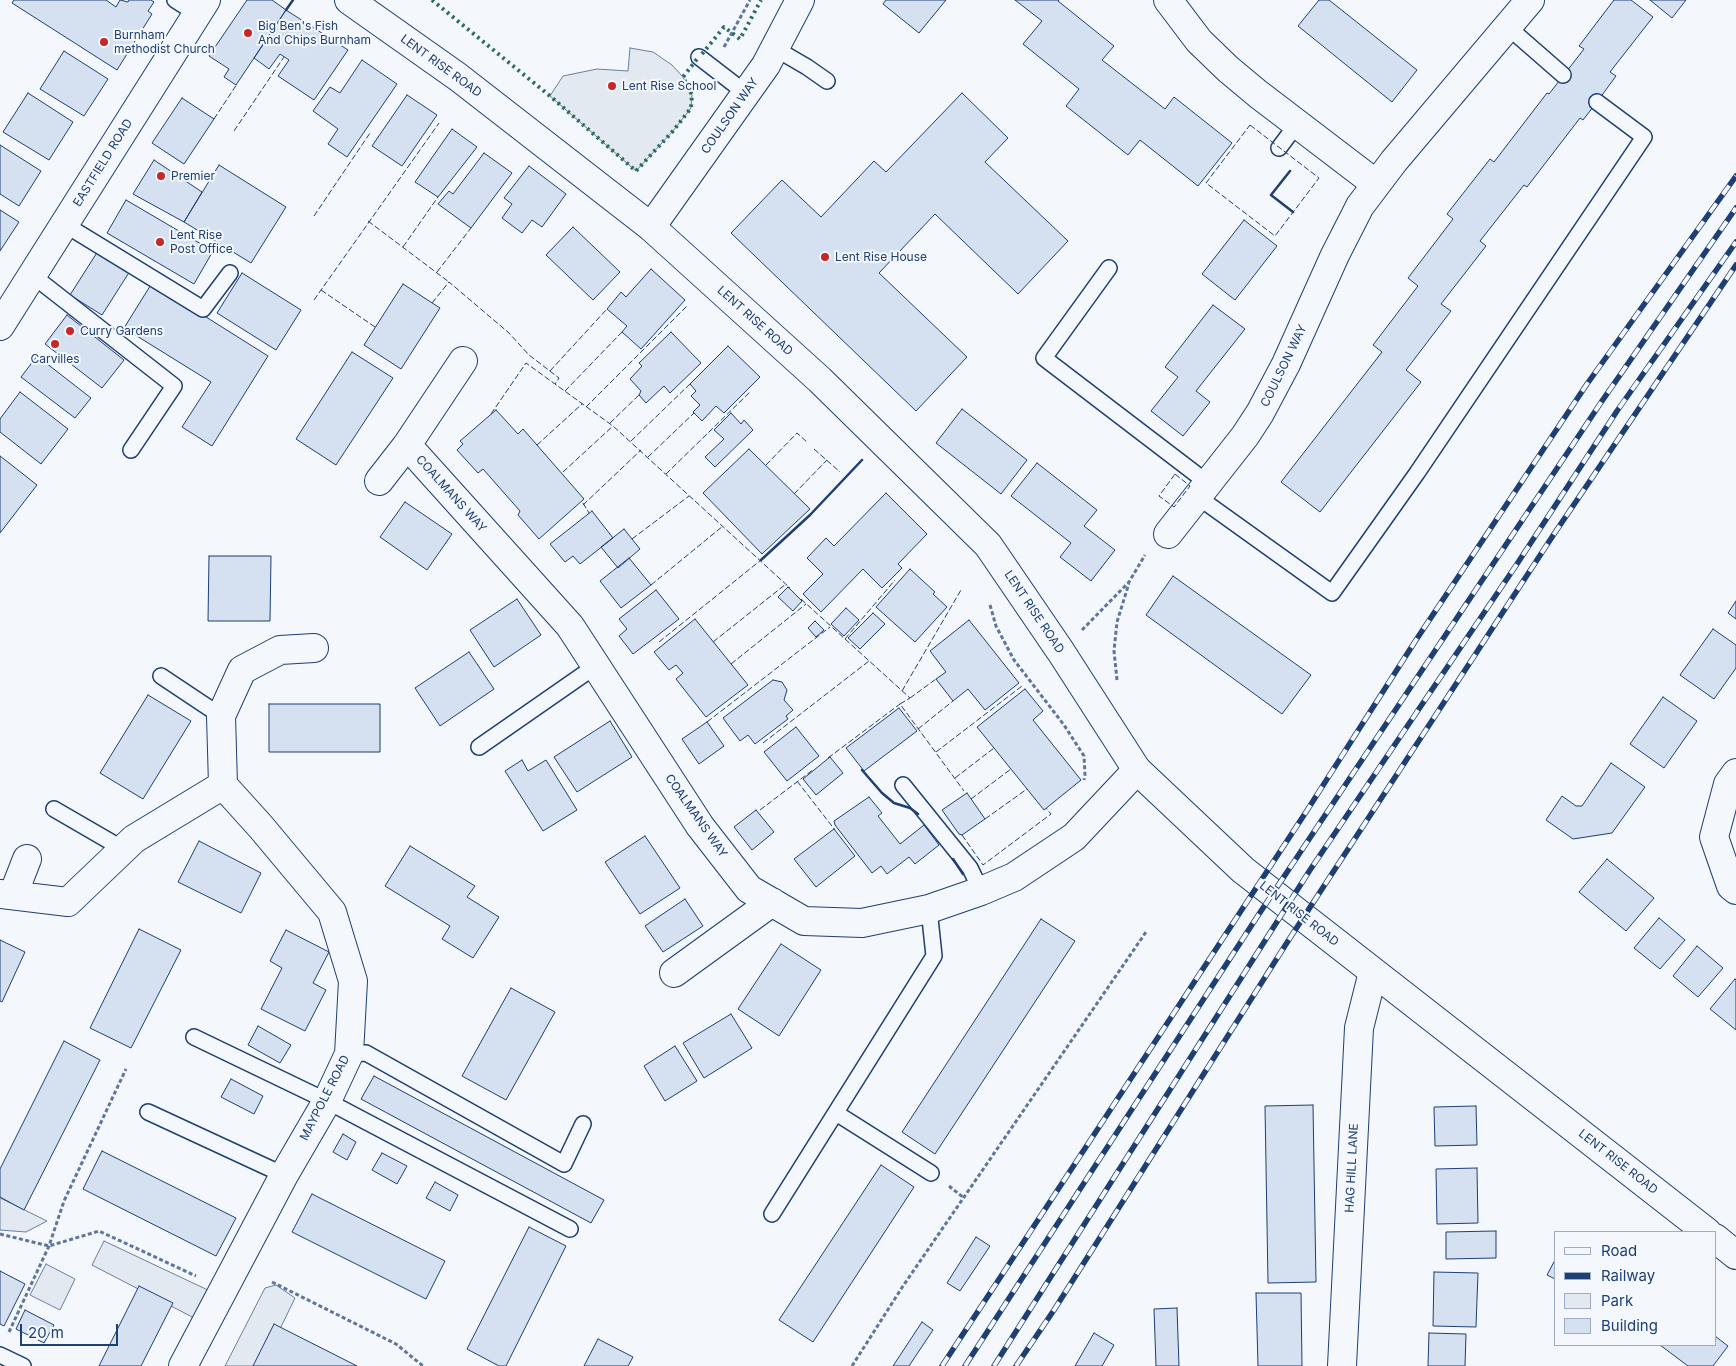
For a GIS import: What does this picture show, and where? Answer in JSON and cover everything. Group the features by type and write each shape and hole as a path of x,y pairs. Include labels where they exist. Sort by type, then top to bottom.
{"street":[{"name":"LENT RISE ROAD","path":"349,0 458,77 650,227 820,380 988,544 1137,770 1243,870 1706,1231"},
{"name":"COULSON WAY","path":"650,227 747,94 776,49 800,0"},
{"path":"1168,0 1199,40 1228,69 1376,184"},
{"name":"COULSON WAY","path":"1158,542 1204,490 1260,413 1286,364 1347,229 1360,206 1394,161 1530,0"},
{"name":"EASTFIELD ROAD","path":"0,326 64,224 192,5"},
{"name":"COALMANS WAY","path":"379,481 407,445 463,361"},
{"name":"COALMANS WAY","path":"407,445 570,626 700,826 749,888 804,921 862,923 929,909 1014,877 1074,837 1137,770"},
{"path":"27,859 7,894 68,902 134,839 224,785 221,716 242,670 280,650 314,648"},
{"path":"1736,773 1728,784 1714,837 1731,886 1736,890"},
{"name":"MAYPOLE ROAD","path":"184,1366 284,1175 327,1101 349,1054 354,981 332,912 224,785"},
{"path":"674,973 772,902"},
{"name":"HAG HILL LANE","path":"1342,1366 1359,1028 1373,972"},
{"path":"1716,1239 1736,1255"}],"lane":[{"path":"1508,27 1563,75"},
{"path":"776,49 807,67 826,81"},
{"path":"699,57 747,94"},
{"path":"1109,268 1044,358 1332,593 1417,473 1644,137 1597,102"},
{"path":"1279,148 1297,124"},
{"path":"64,224 204,309 230,273"},
{"path":"32,275 174,386 131,450"},
{"path":"480,747 597,665"},
{"path":"162,676 221,716"},
{"path":"903,785 970,868 981,891"},
{"path":"54,809 123,850"},
{"path":"772,1214 934,956 929,909"},
{"path":"194,1037 327,1101 570,1229"},
{"path":"349,1054 366,1053 564,1164 583,1124"},
{"path":"148,1112 284,1175"},
{"path":"836,1113 930,1173"},
{"path":"0,1355 23,1366"}],"path":[{"path":"713,67 750,0"},
{"path":"1061,652 1129,582 1158,542"},
{"path":"1117,686 1114,651 1116,632 1129,582"},
{"path":"990,604 996,626 1014,660 1064,726 1084,756 1085,775 1080,794 1093,817"},
{"path":"852,1366 904,1286 1146,932"},
{"path":"8,1333 49,1246 64,1201 126,1069"},
{"path":"0,1234 49,1246 99,1231 224,1290"},
{"path":"272,1282 396,1344 423,1366"}],"green space":[{"path":"630,48 653,52 672,65 683,77 692,95 691,108 673,131 636,171 550,96 563,76 597,69 628,71"},
{"path":"0,1198 47,1221 26,1232 0,1230"},
{"path":"104,1241 212,1292 198,1320 92,1265"},
{"path":"46,1264 75,1279 60,1310 30,1295"},
{"path":"276,1285 295,1298 262,1366 225,1366 265,1288"}],"building":[{"name":"Burnham methodist Church","path":"14,0 106,0 116,7 120,0 128,2 129,0 151,0 154,2 148,11 152,14 117,70 12,3"},
{"name":"Big Ben's Fish And Chips Burnham","path":"247,0 272,0 286,10 236,85 224,77 229,69 209,56"},
{"path":"886,0 946,0 919,33 883,4"},
{"path":"1015,0 1059,0 1114,46 1102,60 1165,109 1174,97 1232,143 1198,186 1140,140 1128,155 1066,106 1079,89 1023,44 1042,21"},
{"path":"1319,0 1329,0 1417,70 1392,102 1298,26"},
{"path":"1614,0 1631,0 1653,17 1610,72 1616,76 1597,102 1583,120 1580,118 1527,187 1524,185 1480,241 1486,246 1441,304 1451,311 1406,370 1421,382 1320,512 1281,482 1382,352 1373,345 1418,286 1408,278 1453,219 1447,214 1490,159 1494,162 1547,93 1549,94 1584,49 1579,46"},
{"path":"1650,0 1686,0 1672,18"},
{"path":"286,10 348,50 314,100 278,76 289,60 280,54 269,69 254,58"},
{"path":"64,51 108,79 84,116 40,89"},
{"path":"362,60 397,84 347,157 328,144 338,129 313,111 330,87 340,93"},
{"path":"28,93 73,122 49,160 3,132"},
{"name":"Lent Rise House","path":"962,93 1008,138 985,162 1068,241 1018,294 935,214 879,273 967,357 916,411 731,233 782,180 821,217 874,161 886,172"},
{"path":"407,95 437,115 402,166 372,146"},
{"path":"182,98 214,119 184,164 152,143"},
{"path":"452,129 477,147 438,197 415,182"},
{"path":"0,145 41,171 19,206 0,194"},
{"path":"484,153 512,173 471,228 438,204 449,191 453,194"},
{"name":"Premier","path":"154,160 202,192 184,222 133,194"},
{"path":"219,165 286,207 251,263 184,222"},
{"path":"529,166 566,194 542,227 532,220 522,233 502,218 512,204 504,198"},
{"name":"Lent Rise Post Office","path":"126,200 213,251 194,284 107,233"},
{"path":"0,210 19,222 0,251"},
{"path":"1244,220 1277,246 1235,300 1202,274"},
{"path":"573,227 620,272 593,300 546,255"},
{"path":"98,251 130,271 102,315 70,295"},
{"path":"651,269 685,300 641,349 622,332 627,326 607,309 621,292 626,297"},
{"path":"242,273 301,310 276,350 217,313"},
{"path":"152,283 268,356 212,446 182,427 211,382 124,328"},
{"path":"403,284 440,308 401,369 364,345"},
{"path":"1213,305 1245,329 1196,391 1210,402 1183,436 1151,411 1178,377 1165,367"},
{"path":"67,315 124,360 102,388 45,344"},
{"path":"671,332 701,363 670,393 664,386 646,403 639,395 641,391 630,379 642,366 639,363"},
{"path":"728,346 760,377 724,413 716,406 702,421 693,412 700,405 691,396 696,391 690,384"},
{"path":"352,352 393,378 336,465 296,439"},
{"path":"37,356 91,398 75,418 21,377"},
{"path":"20,392 68,429 41,464 0,432 0,419"},
{"path":"962,409 1027,460 1001,494 936,443"},
{"path":"496,410 518,434 523,429 584,499 539,539 518,515 520,511 483,469 478,473 457,450 463,444 460,441"},
{"path":"731,413 741,424 744,420 753,430 715,467 705,457 724,439 714,430"},
{"path":"749,449 810,509 762,554 703,493"},
{"path":"0,456 37,485 0,533"},
{"path":"1037,463 1097,510 1084,526 1115,550 1091,581 1060,557 1071,543 1011,496"},
{"path":"886,493 927,534 898,564 902,568 882,588 863,569 821,612 803,594 823,574 807,558 826,538 834,546"},
{"path":"405,502 452,534 427,570 380,537"},
{"path":"592,511 613,538 580,564 573,556 565,562 550,544"},
{"path":"624,529 640,549 618,568 601,547"},
{"path":"209,556 271,556 270,621 208,621"},
{"path":"629,558 651,585 621,608 600,581"},
{"path":"910,569 935,592 933,594 947,607 915,642 876,607"},
{"path":"1173,576 1311,675 1282,714 1146,615"},
{"path":"788,587 802,601 793,611 778,597"},
{"path":"656,590 679,619 633,654 619,636 627,629 619,619"},
{"path":"517,599 541,635 494,667 470,630"},
{"path":"1736,601 1736,619 1728,613"},
{"path":"846,608 859,620 844,636 831,624"},
{"path":"873,613 885,624 860,649 848,638"},
{"path":"695,619 748,685 706,717 676,679 683,673 676,665 669,670 654,652"},
{"path":"969,620 1019,683 985,710 968,689 953,701 936,679 946,672 930,651"},
{"path":"815,621 824,630 816,637 808,628"},
{"path":"1713,629 1736,645 1736,668 1714,699 1680,675"},
{"path":"469,652 494,689 440,726 415,688"},
{"path":"773,680 782,682 787,690 784,700 793,710 786,716 788,719 755,744 748,735 740,741 723,718"},
{"path":"1025,689 1043,711 1033,720 1081,780 1044,810 977,727"},
{"path":"148,695 191,721 143,799 100,773"},
{"path":"1663,697 1697,721 1664,768 1630,744"},
{"path":"269,704 380,704 380,752 269,752"},
{"path":"899,708 917,731 864,771 846,748"},
{"path":"610,721 632,757 577,792 554,757"},
{"path":"707,722 724,746 699,764 682,739"},
{"path":"796,727 819,756 787,781 764,752"},
{"path":"830,757 843,773 816,795 803,779"},
{"path":"522,760 528,771 546,760 577,810 543,831 505,771"},
{"path":"1611,763 1645,787 1612,833 1573,839 1546,820 1562,796 1576,806 1582,806"},
{"path":"967,793 985,819 962,835 959,834 942,810"},
{"path":"869,797 882,813 878,816 900,844 924,825 939,845 915,864 909,857 887,874 881,866 872,873 835,825 834,821"},
{"path":"756,810 774,832 752,850 734,827"},
{"path":"834,829 855,856 816,887 794,859"},
{"path":"645,836 680,888 640,914 605,862"},
{"path":"199,841 261,873 241,913 178,882"},
{"path":"410,846 475,886 467,897 499,917 473,958 442,939 450,926 385,886"},
{"path":"1607,859 1654,898 1626,931 1579,892"},
{"path":"685,899 703,926 663,952 645,926"},
{"path":"1659,918 1685,940 1660,969 1634,948"},
{"path":"1041,919 1075,941 935,1154 902,1132"},
{"path":"139,929 181,950 131,1048 90,1028"},
{"path":"286,930 329,952 313,983 326,990 305,1031 261,1009 282,968 270,961"},
{"path":"0,940 25,952 2,1002 0,1001"},
{"path":"781,944 821,970 779,1036 738,1009"},
{"path":"1697,946 1723,968 1698,997 1673,976"},
{"path":"1736,980 1736,1030 1710,1009"},
{"path":"511,988 555,1012 506,1100 462,1076"},
{"path":"731,1014 752,1048 704,1078 683,1043"},
{"path":"258,1026 291,1045 280,1063 248,1045"},
{"path":"64,1041 100,1060 24,1210 0,1197 0,1169"},
{"path":"675,1046 697,1081 665,1101 644,1066"},
{"path":"374,1076 604,1200 591,1223 361,1099"},
{"path":"231,1079 263,1096 254,1114 221,1097"},
{"path":"1313,1105 1316,1282 1268,1283 1265,1106"},
{"path":"1476,1106 1477,1145 1435,1146 1434,1107"},
{"path":"343,1134 356,1142 347,1160 333,1152"},
{"path":"102,1151 236,1218 216,1256 83,1189"},
{"path":"382,1153 407,1166 397,1184 372,1170"},
{"path":"881,1165 914,1187 813,1342 779,1320"},
{"path":"1477,1168 1478,1223 1437,1224 1436,1169"},
{"path":"435,1182 458,1195 450,1211 426,1198"},
{"path":"312,1194 445,1261 426,1299 292,1232"},
{"path":"529,1227 566,1246 506,1366 499,1366 467,1349"},
{"path":"1496,1231 1496,1258 1446,1259 1446,1232"},
{"path":"976,1237 990,1246 960,1291 947,1283"},
{"path":"1554,1262 1554,1278 1547,1275"},
{"path":"0,1271 25,1284 4,1326 0,1324"},
{"path":"1434,1272 1478,1273 1476,1327 1433,1326"},
{"path":"139,1286 173,1303 141,1366 99,1366"},
{"path":"1256,1293 1301,1293 1302,1366 1258,1366"},
{"path":"1177,1308 1179,1366 1156,1366 1154,1309"},
{"path":"25,1310 54,1325 44,1343 16,1329"},
{"path":"922,1322 933,1330 909,1366 893,1366"},
{"path":"274,1324 357,1366 253,1366"},
{"path":"1094,1333 1114,1345 1102,1366 1075,1366"},
{"path":"1429,1333 1466,1334 1465,1366 1428,1366"},
{"path":"1716,1337 1728,1346 1713,1366 1688,1366 1661,1346 1716,1346"},
{"path":"598,1339 633,1357 628,1366 584,1366"}],"railway":[{"path":"942,1366 1306,812 1416,640 1587,384 1736,176"},
{"path":"965,1366 1257,917 1602,401 1736,208"},
{"path":"994,1366 1310,870 1517,564 1617,411 1736,242"},
{"path":"1016,1366 1054,1310 1288,941 1554,534 1736,265"}],"hedge":[{"path":"432,0 550,96 636,171 673,131 691,108 692,95 683,77 697,59"},
{"path":"702,54 724,27 740,39 761,0"}],"fence":[{"path":"234,131 284,57"},
{"path":"214,119 237,84"},
{"path":"314,300 439,123"},
{"path":"1250,125 1319,178 1275,236 1206,183 1250,125"},
{"path":"314,216 370,133"},
{"path":"403,247 438,197"},
{"path":"368,221 449,282"},
{"path":"437,272 471,228"},
{"path":"432,303 449,282 509,333 529,355 559,378 555,384"},
{"path":"321,290 375,327"},
{"path":"586,407 687,306"},
{"path":"550,371 607,309"},
{"path":"565,391 622,332"},
{"path":"491,414 526,363 613,426 790,588"},
{"path":"631,441 690,384"},
{"path":"666,474 751,391"},
{"path":"610,423 639,395"},
{"path":"537,445 582,404"},
{"path":"648,457 694,413"},
{"path":"563,472 613,426"},
{"path":"766,465 797,433 808,443"},
{"path":"814,449 840,472"},
{"path":"583,505 641,450"},
{"path":"794,494 827,460"},
{"path":"1175,474 1190,486 1174,507 1159,496 1175,474"},
{"path":"632,539 689,496"},
{"path":"583,503 589,513"},
{"path":"651,585 723,526"},
{"path":"659,642 761,560"},
{"path":"845,639 895,580"},
{"path":"713,642 786,584"},
{"path":"902,691 961,590"},
{"path":"801,599 910,698 900,704 964,791"},
{"path":"731,664 806,604"},
{"path":"707,722 830,627"},
{"path":"763,743 869,661"},
{"path":"910,698 936,679"},
{"path":"936,752 1022,686"},
{"path":"918,729 953,701"},
{"path":"828,758 900,704"},
{"path":"955,778 994,748"},
{"path":"760,810 814,769"},
{"path":"971,799 1011,769"},
{"path":"797,781 835,830"},
{"path":"985,819 1027,789"},
{"path":"962,835 983,865 1051,814 1046,808"}],"wall":[{"path":"286,10 293,0"},
{"path":"1290,171 1271,195 1293,212"},
{"path":"761,560 810,515 862,460"},
{"path":"862,770 882,793 894,803 910,808 918,814"},
{"path":"953,859 963,874"}],"place":[{"name":"Big Ben's Fish And Chips Burnham","path":"248,33"},
{"name":"Burnham methodist Church","path":"104,42"},
{"name":"Lent Rise School","path":"612,86"},
{"name":"Premier","path":"161,176"},
{"name":"Lent Rise Post Office","path":"160,242"},
{"name":"Lent Rise House","path":"825,257"},
{"name":"Curry Gardens","path":"70,331"},
{"name":"Carvilles","path":"55,344"}]}
